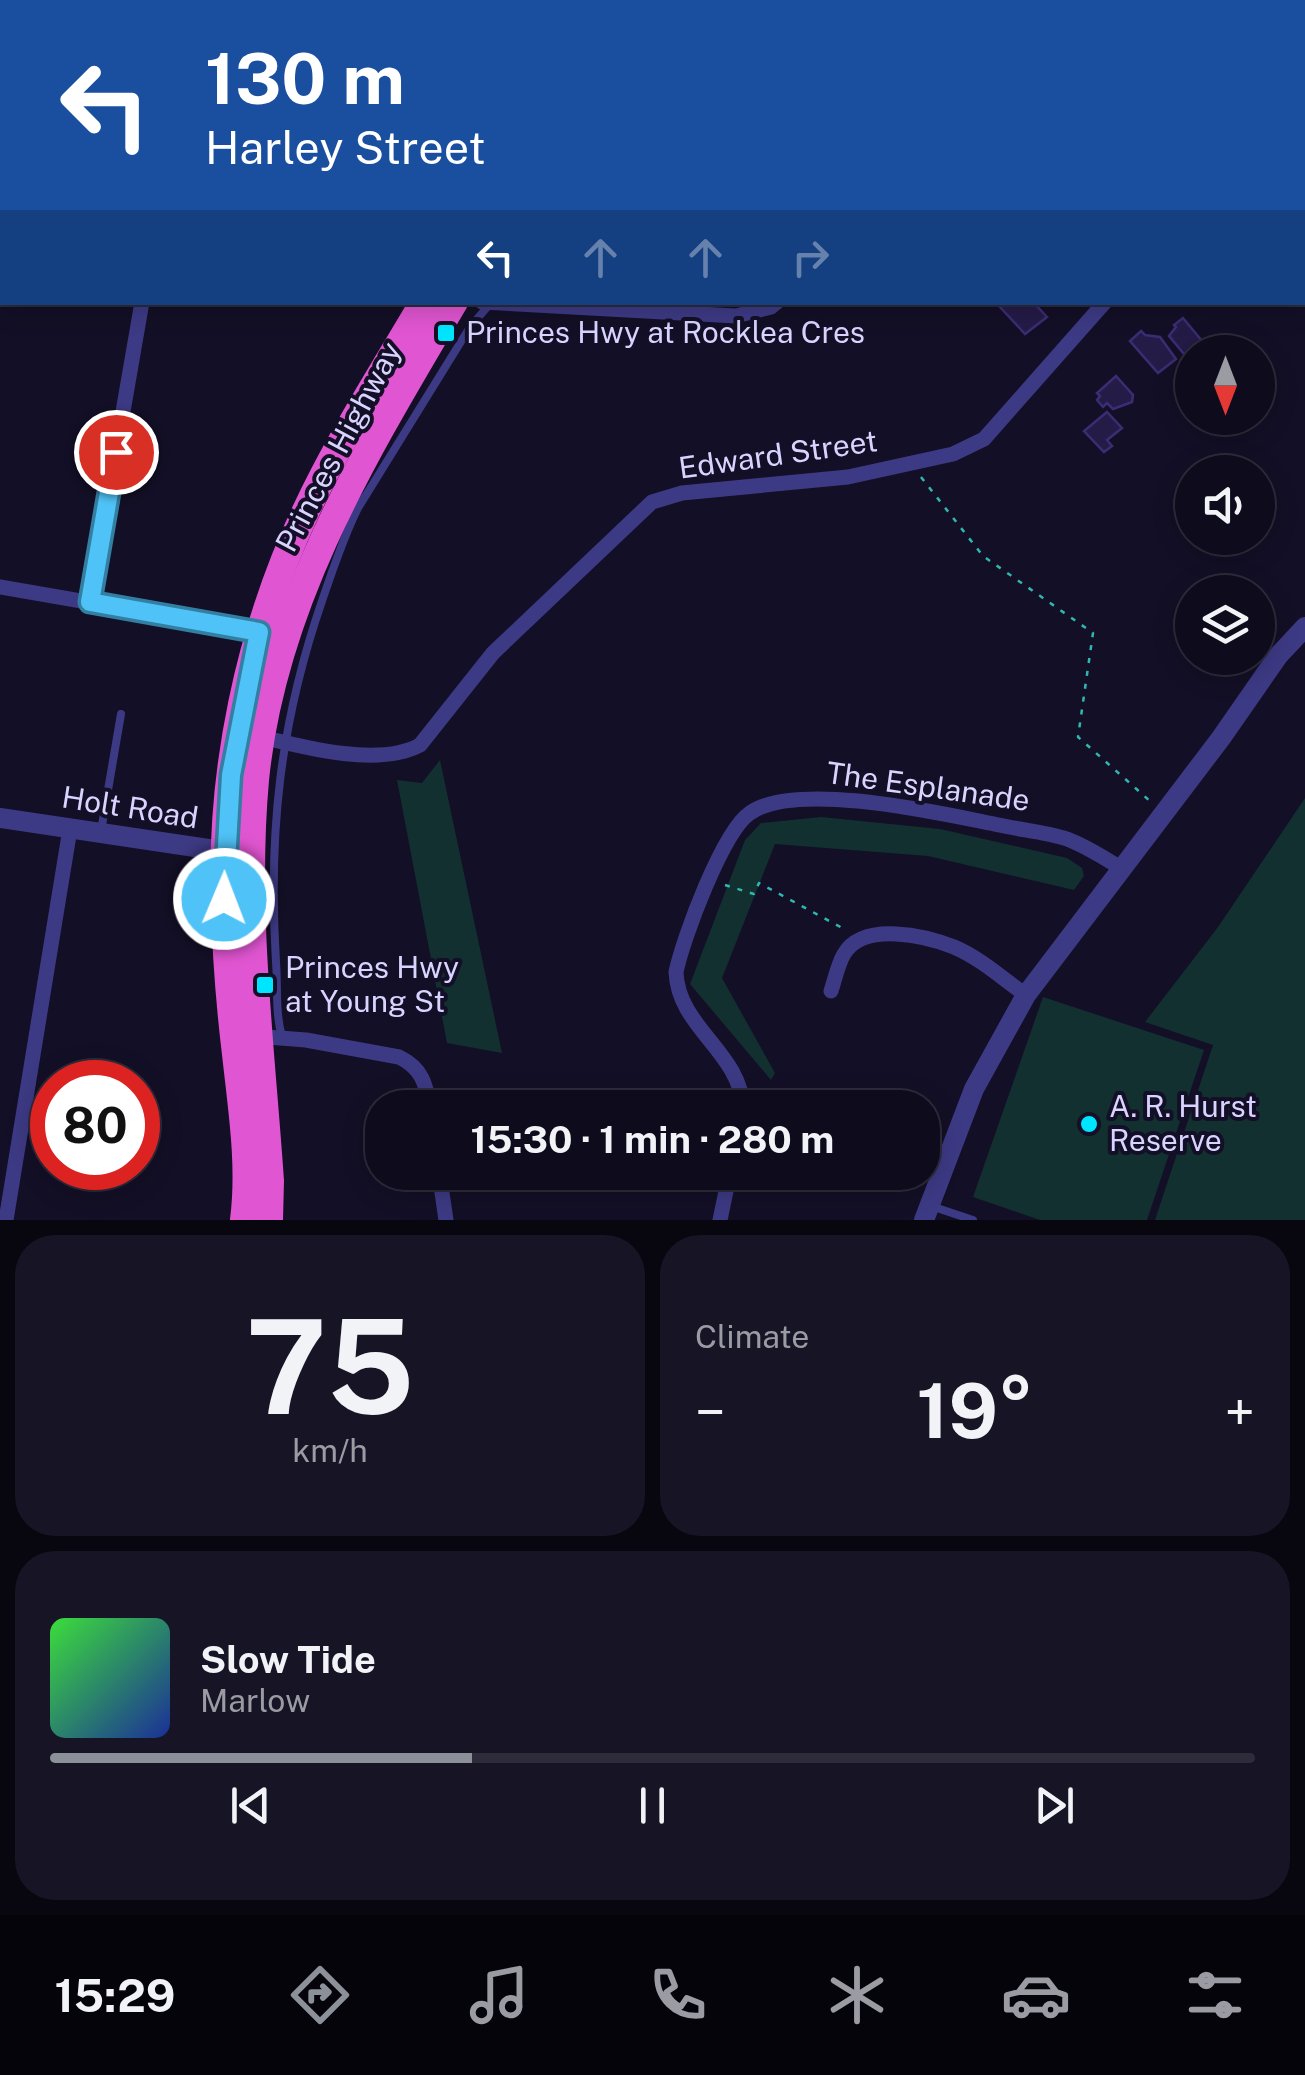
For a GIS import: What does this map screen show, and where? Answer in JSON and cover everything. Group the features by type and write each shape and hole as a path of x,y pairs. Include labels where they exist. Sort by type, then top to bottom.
{"highway":[{"name":"Princes Highway","path":"269,1220 270,1180 252,927 238,854 237,733 259,632 304,514 422,305"},
{"name":"Princes Highway","path":"238,854 256,779 272,740 293,612 328,524 452,305"},
{"name":"Princes Highway","path":"244,1220 244,1128 258,1036"}],"street":[{"path":"90,602 141,305"},
{"path":"525,305 736,316 773,305"},
{"name":"Edward Street","path":"272,740 379,756 402,753 420,745 492,653 652,502 682,493 848,477 953,454 984,439 1102,305"},
{"path":"0,587 259,632"},
{"path":"927,1213 974,1089 1026,995 1222,738 1278,656 1305,627"},
{"name":"The Esplanade","path":"740,1090 731,1067 688,1014 677,986 679,957 710,880 739,822 758,807 823,800 917,810 1065,838 1121,868"},
{"name":"Holt Road","path":"0,818 238,854"},
{"path":"6,1220 70,829"},
{"path":"830,990 854,937 880,935 917,937 956,948 1026,995"},
{"path":"258,1036 399,1057 423,1076 426,1090"},
{"path":"442,1190 446,1220"},
{"path":"720,1220 726,1190"}],"lane":[{"name":"Princes Highway","path":"258,1036 276,1004 271,878 272,740 346,532 486,305"},
{"path":"100,831 121,714"},
{"path":"927,1213 972,1220"}],"path":[{"path":"912,463 983,556 1092,634 1078,737 1163,814"},
{"path":"710,880 754,894 758,883 854,937"}],"green space":[{"path":"440,760 502,1053 447,1043 397,780 422,783"},
{"path":"1305,798 1305,1220 1155,1220 1213,1045 1145,1022 1218,927"},
{"path":"821,817 940,829 1067,858 1082,868 1084,876 1074,890 928,856 775,844 722,978 775,1073 771,1080 690,984 745,840 761,823"},
{"name":"A. R. Hurst Reserve","path":"1043,997 1204,1050 1147,1220 1040,1220 973,1197"}],"building":[{"path":"1036,305 1047,317 1025,334 1000,307"},
{"path":"1183,318 1197,335 1175,335 1175,343 1169,336"},
{"path":"1141,331 1160,337 1175,360 1158,373 1130,341"},
{"path":"1116,376 1133,395 1132,402 1113,409 1107,403 1103,407 1097,393"},
{"path":"1107,412 1122,428 1107,440 1112,446 1104,452 1084,431"}],"place":[{"name":"Princes Hwy at Rocklea Cres","path":"446,333"},
{"name":"Princes Hwy at Young St","path":"265,985"},
{"name":"A. R. Hurst Reserve","path":"1089,1124"}],"route":[{"path":"116,452 90,602 259,632 231,775 224,899"}]}
